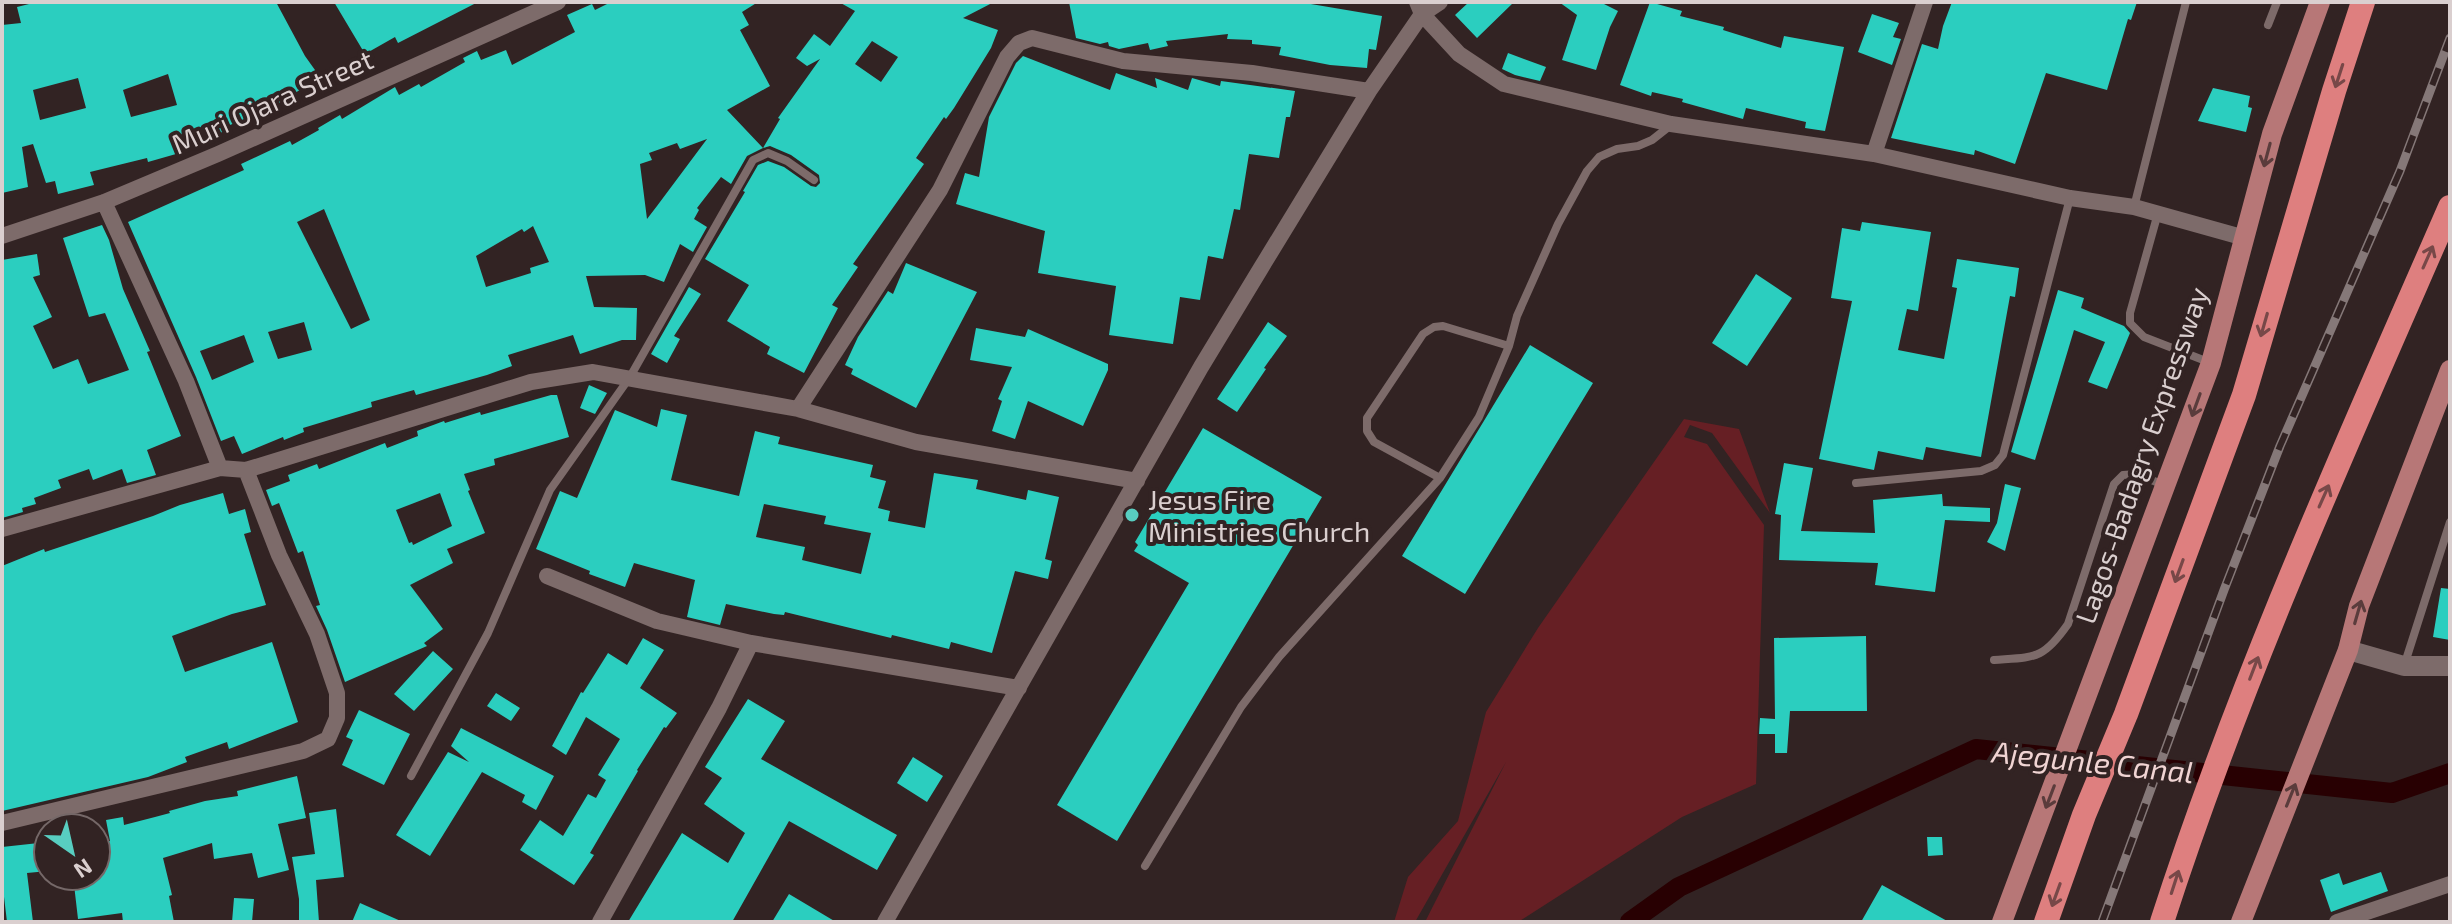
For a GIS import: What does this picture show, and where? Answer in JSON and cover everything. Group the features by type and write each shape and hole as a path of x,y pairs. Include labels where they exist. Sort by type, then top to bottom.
{"highway":[{"path":"2046,922 2244,395 2363,2"},
{"path":"2162,922 2188,842 2293,567 2450,207"}],"main road":[{"name":"Lagos-Badagry Expressway","path":"2002,922 2211,363 2272,134 2320,2"},
{"path":"2241,922 2348,650 2359,606 2428,423 2445,399 2450,370"}],"street":[{"name":"Muri Ojara Street","path":"2,236 104,202 558,2"},
{"path":"885,922 1201,367 1419,8 1440,2"},
{"path":"1874,154 1925,2"},
{"path":"1419,8 1459,54 1504,84 1671,124 1874,154 2070,198 2134,207 2245,238"},
{"path":"798,409 940,190 1007,57 1019,43 1032,38 1123,61 1252,73 1369,91"},
{"path":"104,202 186,381 220,468"},
{"path":"2,529 220,468 246,470 531,382 593,372 798,409 916,442 1137,481"},
{"path":"2,823 303,751 328,739 337,718 337,693 317,634 279,555 246,470"},
{"path":"547,576 657,621 751,643 1019,688"},
{"path":"600,922 704,736 751,643"},
{"path":"2348,650 2404,666 2450,666"},
{"path":"2340,922 2450,884"}],"lane":[{"path":"2134,207 2186,2"},
{"path":"2268,25 2277,2"},
{"path":"1145,866 1241,707 1289,645 1440,478 1479,417 1509,346 1517,316 1558,224 1587,171 1599,157 1652,140 1671,124"},
{"path":"411,776 488,633 550,490 630,377 753,160 768,153 787,161 814,180"},
{"path":"1856,483 1981,471 1995,465 2003,455 2070,198"},
{"path":"2158,212 2130,313 2130,323 2144,337 2211,363"},
{"path":"1440,478 1374,442 1367,431 1367,418 1423,334 1434,327 1443,326 1509,346"},
{"path":"1994,660 2037,657 2055,643 2068,624 2114,484 2123,475 2137,474 2167,486"},
{"path":"2404,666 2450,522"}],"shaded area":[{"path":"1684,419 1739,429 1770,513 1712,433 1690,425 1684,437 1707,444 1764,525 1756,784 1682,817 1518,922 1425,922 1506,762 1415,922 1394,922 1408,877 1458,821 1486,712 1538,628"}],"building":[{"path":"37,2 276,2 320,77 270,109 225,127 226,131 174,146 176,154 90,172 94,185 58,194 55,181 46,183 33,144 22,147 28,187 2,193 2,25 21,23 17,7","holes":["168,74 177,105 131,117 123,90","78,78 86,108 40,120 33,90"]},
{"path":"334,2 478,2 398,43 395,37 365,54"},
{"path":"611,2 758,2 742,12 749,25 740,30 770,86 727,110 763,148 747,156 731,184 721,177 697,208 699,210 694,219 707,227 693,252 680,244 664,282 645,275 586,276 594,307 637,308 636,340 622,340 580,354 573,335 508,355 512,366 487,375 416,395 414,390 371,402 372,407 303,428 304,432 242,454 234,436 221,441 128,222 244,170 241,164 290,141 292,145 340,115 342,119 395,87 399,95 419,84 421,87 465,62 463,58 477,51 481,60 506,50 512,65 575,32 567,15 592,4 595,10","holes":["707,139 647,219 640,164 652,160 649,153 677,143 680,149","324,209 370,320 351,329 297,222","533,226 549,262 530,268 531,273 486,287 476,256 522,229 524,232","304,322 312,350 278,359 268,332","244,335 254,362 212,380 200,351"]},
{"path":"839,2 994,2 963,18 998,30 991,48 954,108 946,119 944,117 916,158 924,164 853,264 858,267 832,305 838,308 804,373 767,354 770,347 727,321 749,285 705,259 758,165 768,161 784,167 811,186 816,187 820,183 819,175 791,155 770,146 763,148 778,118 820,59 807,66 796,58 814,34 830,46 855,11","holes":["872,41 898,57 881,82 855,64"]},
{"path":"1069,2 1299,2 1382,16 1376,50 1369,49 1367,68 1330,65 1279,55 1281,47 1252,44 1252,40 1227,39 1228,34 1166,41 1168,46 1150,50 1148,43 1119,49 1109,46 1108,42 1100,44 1076,38"},
{"path":"1469,2 1514,2 1477,38 1455,15"},
{"path":"1559,2 1600,2 1618,11 1596,70 1562,60 1577,15"},
{"path":"1650,2 1682,11 1680,16 1724,27 1723,30 1781,48 1784,36 1844,47 1825,131 1805,128 1806,122 1746,108 1743,119 1682,102 1683,99 1652,92 1651,96 1620,85"},
{"path":"1952,2 2137,2 2131,20 2128,19 2107,90 2046,73 2015,164 1975,150 1974,155 1891,138 1922,44 1938,49"},
{"path":"1872,14 1899,23 1893,37 1901,39 1892,65 1858,52"},
{"path":"1508,53 1546,67 1540,81 1502,69"},
{"path":"1023,56 1110,90 1116,73 1157,88 1155,78 1188,90 1192,78 1220,86 1221,81 1295,91 1290,117 1286,117 1279,158 1249,154 1240,210 1234,209 1223,259 1208,256 1200,300 1180,297 1173,344 1109,335 1116,286 1038,273 1045,231 956,204 965,173 979,177 989,117 1016,63"},
{"path":"2213,88 2250,96 2248,107 2252,108 2246,132 2198,121"},
{"path":"1862,222 1931,232 1918,311 1907,309 1898,350 1944,359 1957,288 1952,287 1957,259 2019,268 2015,297 2010,296 1981,457 1926,447 1923,460 1878,451 1874,470 1819,459 1852,301 1831,298 1842,228 1860,231"},
{"path":"102,225 123,289 181,436 147,450 156,475 127,483 122,469 93,480 89,469 58,480 61,488 34,498 36,504 22,508 23,512 2,518 2,260 37,254 40,275 33,277 52,317 33,326 53,369 78,359 88,384 129,370 105,313 89,317 63,238"},
{"path":"906,263 977,292 916,408 851,374 853,369 845,365 858,337 888,291 893,294"},
{"path":"1756,274 1792,298 1747,366 1712,343"},
{"path":"689,287 701,294 674,336 680,339 667,363 651,354"},
{"path":"2058,290 2084,298 2081,308 2124,326 2130,333 2107,389 2088,382 2105,342 2074,330 2035,460 2011,452"},
{"path":"1268,322 1287,336 1237,412 1217,399"},
{"path":"976,328 1025,337 1028,329 1108,364 1083,426 1028,401 1015,439 992,431 1002,401 998,399 1012,367 970,360"},
{"path":"1530,345 1593,383 1465,594 1402,556"},
{"path":"589,385 607,393 595,414 580,408"},
{"path":"557,395 569,437 494,459 495,465 464,474 485,533 447,549 453,563 410,585 443,629 424,643 427,646 345,682 316,606 320,605 303,551 298,553 279,503 272,506 266,490 290,481 288,475 317,464 319,469 385,443 387,448 418,436 417,431 444,421 480,412 481,415","holes":["440,493 452,526 413,545 409,543 396,510"]},
{"path":"661,409 687,415 671,480 739,496 755,431 780,437 778,444 873,465 870,477 886,481 878,508 890,511 888,521 925,528 934,473 978,480 976,489 1026,500 1028,490 1059,497 1045,559 1052,561 1048,579 1015,571 992,653 951,642 949,649 785,612 784,615 774,614 726,604 720,625 687,617 695,580 634,563 625,587 536,549 560,491 577,498 615,410 657,427","holes":["764,504 826,516 824,524 871,533 861,574 802,560 805,547 756,537"]},
{"path":"1203,428 1322,497 1117,841 1057,805 1189,583 1134,551 1138,545 1135,542"},
{"path":"1784,463 1813,468 1801,531 1875,533 1873,500 1942,494 1943,506 1990,508 1990,522 1945,520 1935,592 1875,585 1878,563 1779,560 1781,515 1775,514"},
{"path":"2005,484 2021,488 2005,551 1987,542 1997,523"},
{"path":"223,493 229,514 245,509 251,532 244,534 266,605 172,636 185,672 272,642 298,722 229,749 227,742 185,757 187,762 148,777 2,811 2,566 44,549 45,552"},
{"path":"2441,588 2450,589 2450,640 2433,637"},
{"path":"1866,636 1867,711 1790,711 1787,753 1775,753 1775,734 1759,734 1760,718 1775,719 1774,638"},
{"path":"643,638 664,650 640,688 677,713 664,727 637,770 590,853 594,855 574,885 520,850 540,820 563,836 588,794 596,798 606,780 598,775 620,739 586,717 566,755 552,746 581,692 608,653 627,665"},
{"path":"433,651 453,669 414,711 394,694"},
{"path":"496,693 520,708 511,721 487,706"},
{"path":"748,699 785,721 761,759 897,835 877,870 789,821 732,922 628,922 682,833 728,863 745,833 704,804 722,778 705,767"},
{"path":"359,710 410,734 384,785 342,765 353,740 346,737"},
{"path":"461,728 554,776 536,810 522,802 525,795 482,772 430,856 396,835 448,752 469,762 451,746"},
{"path":"913,757 943,776 927,802 897,783"},
{"path":"297,776 306,818 278,824 289,870 258,878 252,853 214,859 212,843 163,858 172,895 169,896 174,922 123,922 122,913 78,919 75,892 112,892 112,819 123,817 124,825 205,801 238,796 237,791"},
{"path":"336,809 344,877 316,880 319,922 299,922 299,899 292,857 315,854 309,813"},
{"path":"1927,837 1942,837 1943,855 1928,856"},
{"path":"32,844 32,873 27,873 33,922 7,922 2,847"},
{"path":"2381,872 2388,891 2331,912 2320,880 2339,873 2343,885"},
{"path":"1882,885 1949,922 1861,922"},
{"path":"789,894 836,922 772,922"},
{"path":"234,898 254,899 252,922 232,922"},
{"path":"360,903 403,922 352,922"}],"waterway":[{"name":"Ajegunle Canal","path":"1630,922 1679,887 1976,749 2392,793 2450,773"}],"railway":[{"path":"2102,922 2280,446 2400,171 2450,38"}],"place":[{"name":"Jesus Fire Ministries Church","path":"1132,515"}]}
